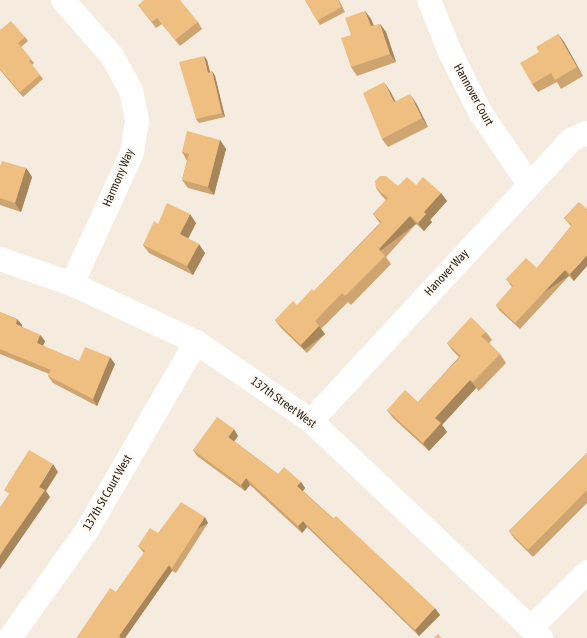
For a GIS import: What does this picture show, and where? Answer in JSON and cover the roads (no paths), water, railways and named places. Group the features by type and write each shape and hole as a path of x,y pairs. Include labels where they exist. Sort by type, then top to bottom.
{"street":[{"name":"Harmony Way","path":"63,0 112,56 131,90 137,121 132,153 72,284"},
{"name":"Hannover Court","path":"429,0 450,52 480,112 529,184"},
{"name":"Hanover Way","path":"311,421 571,140 587,133"},
{"name":"137th Street West","path":"0,259 72,284 196,342 311,421 536,633"},
{"name":"137th St Court West","path":"10,638 86,532 196,342"},
{"path":"536,633 587,572"}]}
